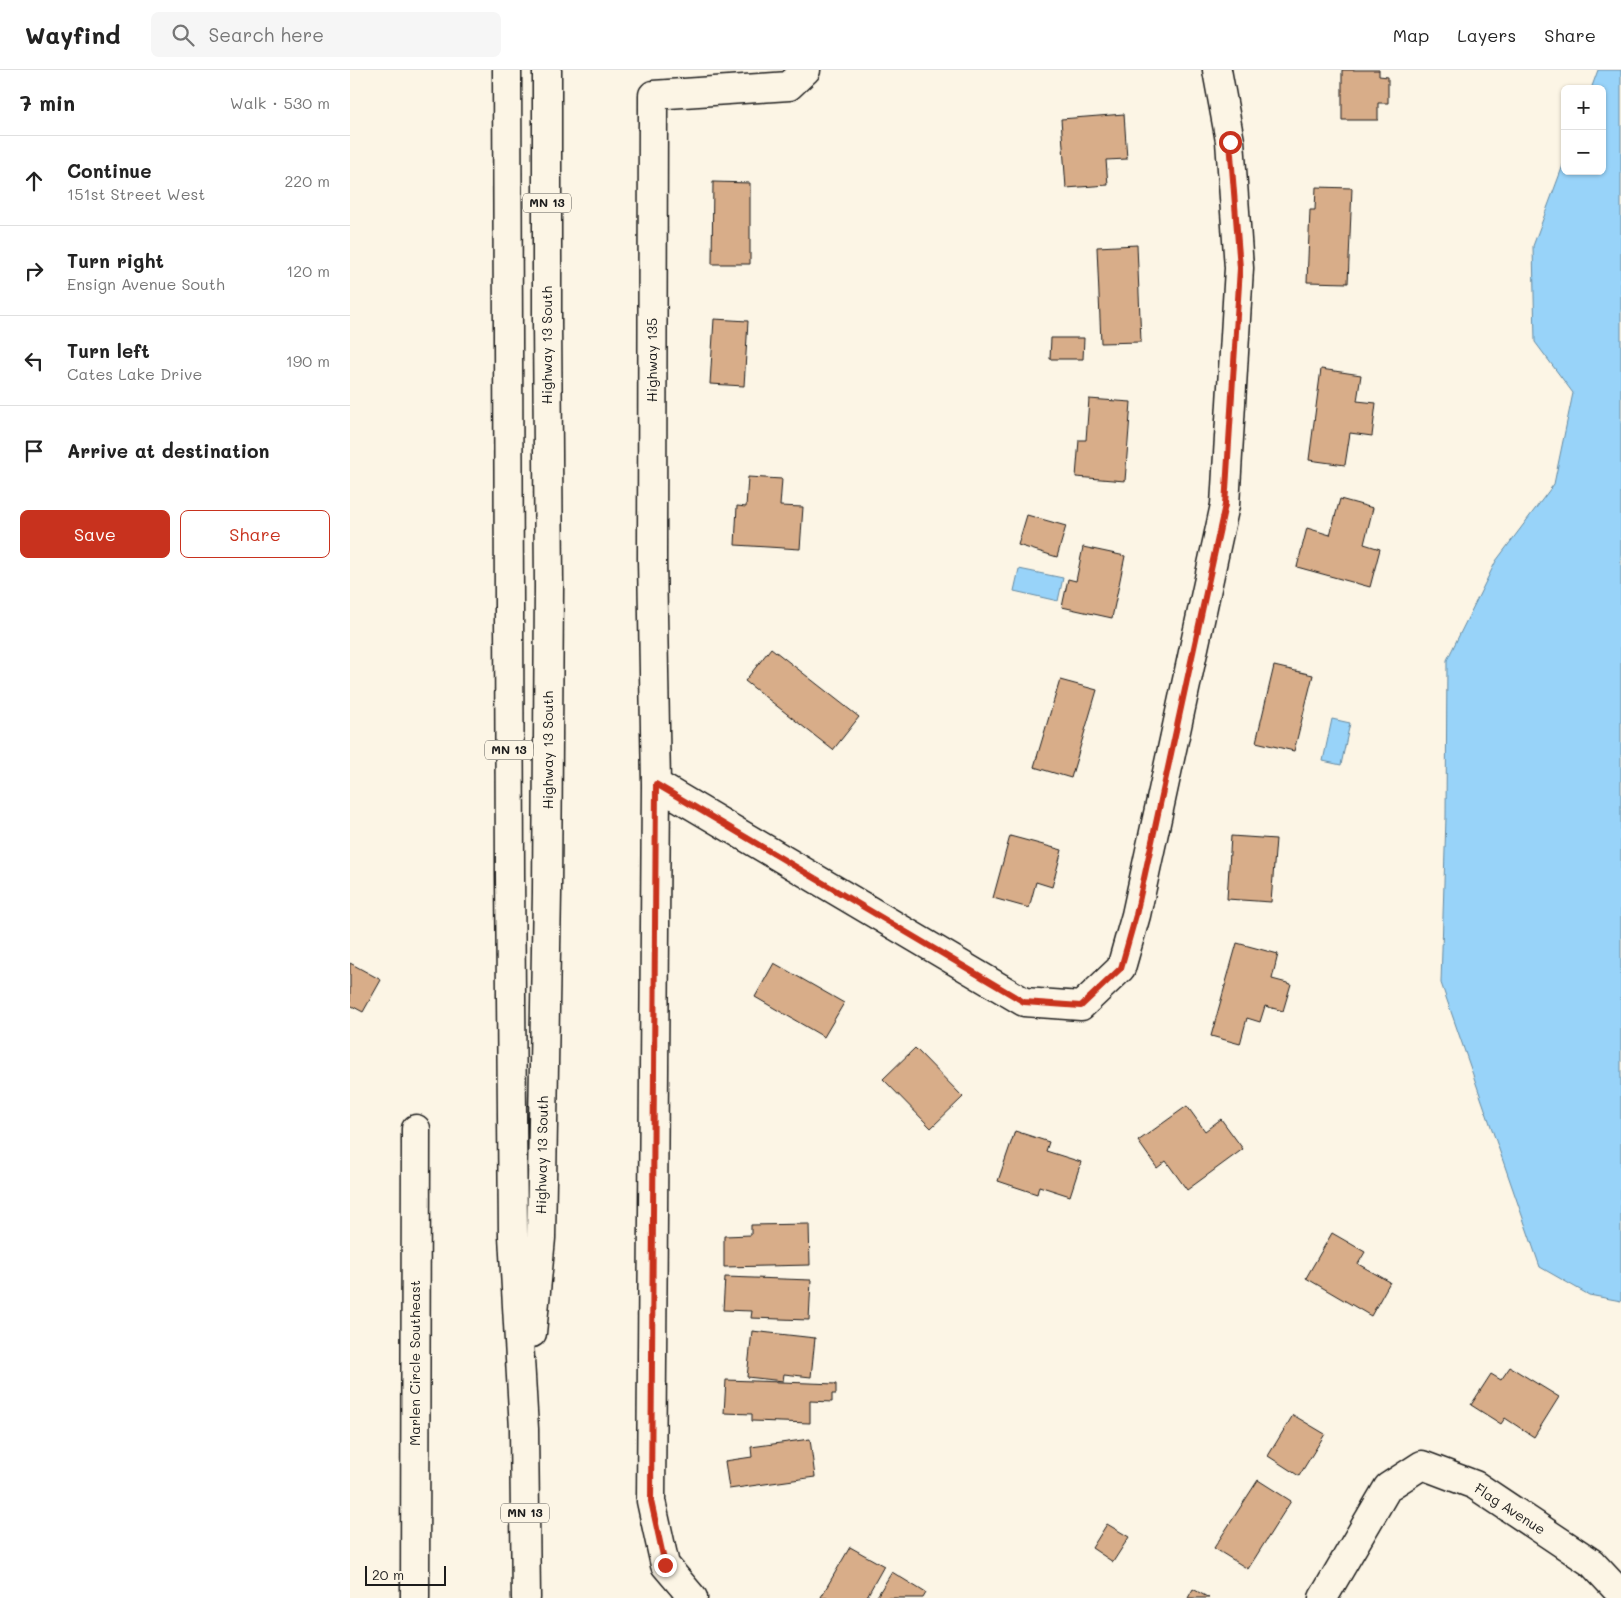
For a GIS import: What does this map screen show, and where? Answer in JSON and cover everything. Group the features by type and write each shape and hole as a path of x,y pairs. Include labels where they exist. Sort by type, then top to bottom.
{"street":[{"name":"Highway 13 South","path":"507,70 513,1207 524,1429 526,1598"},
{"name":"Highway 13 South","path":"524,1429 541,1238 546,961 549,586 547,70"},
{"name":"Highway 135","path":"656,784 652,560 653,95 789,86 806,70"},
{"path":"656,784 1024,1002 1081,1006 1121,968 1136,915 1225,505 1240,268 1230,142 1217,70"},
{"path":"656,784 651,1501 665,1565 693,1598"},
{"name":"Marlen Circle Southeast","path":"415,1598 416,1128"},
{"name":"Flag Avenue","path":"1323,1598 1388,1487 1422,1465 1475,1485 1592,1563 1621,1594"}],"water":[{"path":"1598,70 1621,70 1621,1301 1589,1295 1540,1267 1441,983 1446,816 1447,660 1496,561 1554,484 1573,393 1535,342 1533,246 1561,171 1561,175 1606,175 1606,85 1592,85"},
{"path":"1019,569 1063,578 1058,601 1014,591"},
{"path":"1332,719 1350,723 1341,765 1323,761"}],"building":[{"path":"1342,70 1379,70 1379,76 1388,77 1388,103 1378,103 1378,120 1342,120"},
{"path":"1124,114 1127,159 1106,160 1108,185 1066,188 1061,119"},
{"path":"713,182 750,183 750,264 712,264"},
{"path":"1316,187 1352,188 1348,283 1307,282 1310,210 1315,210"},
{"path":"1137,245 1141,342 1101,343 1097,247"},
{"path":"714,319 748,321 744,386 710,384"},
{"path":"1051,338 1084,338 1083,359 1050,359"},
{"path":"1321,369 1361,375 1357,401 1376,403 1372,436 1350,433 1345,465 1309,460"},
{"path":"1089,399 1131,402 1125,481 1076,477 1079,440 1086,440"},
{"path":"748,477 782,479 780,506 803,507 800,549 735,545 737,506 746,507"},
{"path":"1340,499 1373,508 1364,544 1380,549 1370,587 1297,567 1307,528 1330,535"},
{"path":"1027,515 1066,526 1057,557 1018,545"},
{"path":"1083,547 1125,556 1112,618 1062,607 1068,579 1076,581"},
{"path":"771,648 859,717 833,750 745,681"},
{"path":"1274,666 1313,675 1294,751 1256,742"},
{"path":"1060,680 1097,690 1071,778 1034,767"},
{"path":"1010,836 1062,850 1052,887 1036,882 1029,908 993,898"},
{"path":"1231,836 1276,839 1271,902 1227,899"},
{"path":"1237,943 1278,954 1272,979 1291,984 1283,1011 1265,1006 1260,1022 1247,1018 1240,1044 1211,1036"},
{"path":"350,963 381,980 363,1012 350,1005"},
{"path":"774,963 844,1003 824,1037 755,997"},
{"path":"915,1048 963,1097 931,1128 883,1079"},
{"path":"1187,1106 1205,1131 1221,1119 1243,1149 1187,1190 1166,1161 1157,1168 1138,1141"},
{"path":"1015,1131 1049,1142 1046,1151 1081,1162 1070,1196 1039,1186 1037,1194 998,1181"},
{"path":"809,1224 810,1265 724,1267 724,1236 751,1235 751,1225"},
{"path":"1332,1233 1365,1252 1358,1264 1390,1282 1371,1316 1306,1278"},
{"path":"725,1277 811,1280 809,1320 751,1318 752,1311 723,1310"},
{"path":"752,1331 815,1338 811,1377 784,1374 783,1381 747,1377"},
{"path":"1510,1367 1559,1397 1534,1437 1505,1418 1501,1424 1471,1405 1491,1374 1501,1380"},
{"path":"726,1380 836,1384 836,1394 832,1394 832,1402 810,1401 810,1423 752,1421 752,1414 724,1413"},
{"path":"1293,1415 1325,1434 1299,1476 1268,1456"},
{"path":"810,1439 815,1477 729,1489 725,1461 752,1457 751,1447"},
{"path":"1258,1480 1291,1501 1248,1569 1214,1548"},
{"path":"1107,1524 1129,1537 1113,1562 1092,1548"},
{"path":"850,1547 884,1566 866,1598 822,1598 821,1597"},
{"path":"892,1572 926,1593 923,1598 876,1598"},
{"path":"1193,1589 1209,1598 1188,1598"}],"route":[{"path":"665,1565 651,1501 656,784 1024,1002 1081,1006 1121,968 1136,915 1225,505 1240,268 1230,142"}]}
